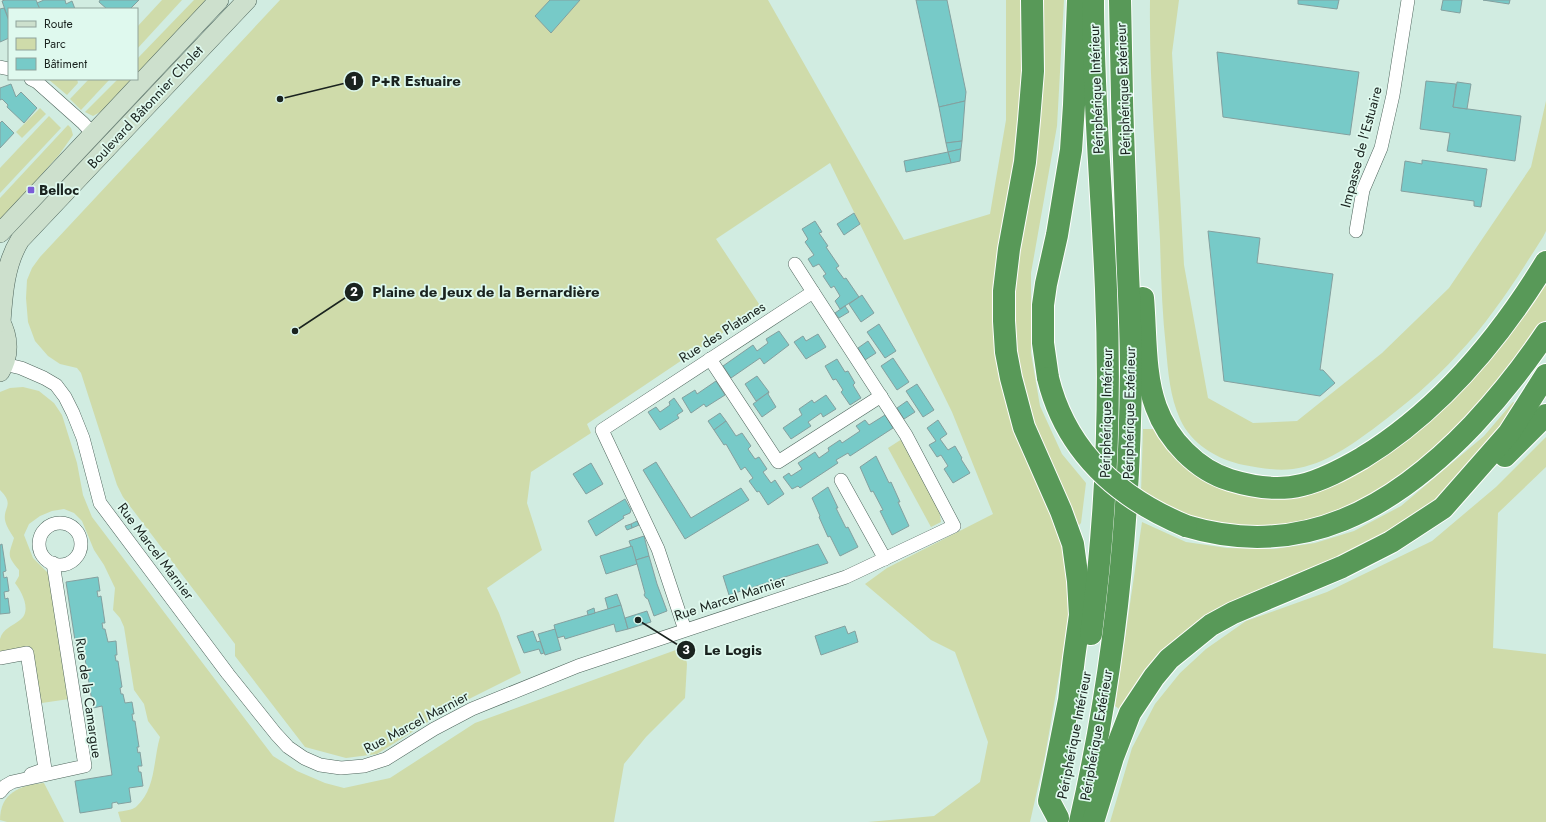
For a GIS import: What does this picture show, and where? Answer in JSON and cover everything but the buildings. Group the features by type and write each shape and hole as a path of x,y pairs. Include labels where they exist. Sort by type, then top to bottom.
{"highway":[{"path":"1032,0 1033,71 1029,120 1025,162 1009,249 1004,290 1004,321 1006,352 1011,378 1024,427 1061,511 1073,544 1078,581 1080,615 1069,700 1049,801 1057,820"},
{"path":"1078,0 1074,105 1070,150 1057,235 1046,284 1043,343 1048,378 1058,410 1071,436 1102,472 1130,496 1164,516 1186,526 1206,532 1264,537 1287,535 1314,530 1339,522 1389,498 1436,462 1499,398 1546,333"},
{"name":"Périphérique Intérieur","path":"1057,820 1071,756 1087,668 1095,606 1108,427 1106,290 1095,94 1093,0"},
{"name":"Périphérique Extérieur","path":"1080,822 1096,744 1117,607 1125,517 1130,429 1131,367 1120,0"},
{"path":"1124,150 1134,164 1148,370 1156,407 1170,434 1197,463 1215,474 1242,484 1273,488 1308,483 1343,469 1394,436 1436,402 1472,364 1517,306 1546,262"},
{"path":"1443,508 1509,433 1546,375"},
{"path":"1093,822 1113,756 1130,713 1154,677 1169,659 1211,625 1233,613 1342,567 1391,542 1443,508 1493,467 1546,415"}],"street":[{"name":"Boulevard Bâtonnier Cholet","path":"0,233 219,0"},
{"name":"Boulevard Bâtonnier Cholet","path":"0,322 10,260 20,240 247,0"},
{"name":"Impasse de l'Estuaire","path":"1356,231 1363,190 1380,148 1393,95 1408,0"},
{"path":"33,80 93,134"},
{"path":"710,359 778,462 881,396 795,264"},
{"name":"Rue des Platanes","path":"685,630 658,549 602,430 813,292"},
{"path":"0,322 5,332 7,344 6,356 2,368"},
{"name":"Rue Marcel Marnier","path":"2,368 21,368 56,385 73,413 83,438 100,503 228,674 276,734 288,747 304,758 320,766 340,768 364,766 386,759 434,729 472,709 578,666 846,577 885,560 954,526 906,435 881,396"},
{"path":"841,480 885,560"},
{"name":"Rue de la Camargue","path":"6,784 85,766 53,563"},
{"name":"Rue de la Camargue","path":"0,658 27,653 44,769 6,784 0,792"}],"green space":[{"path":"162,0 182,0 138,48 138,26"},
{"path":"194,0 209,0 138,74 138,58"},
{"path":"280,0 768,0 904,240 990,214 1006,120 1006,0 1064,0 1057,126 1031,273 1031,353 1040,406 1062,454 1086,483 1081,523 1063,543 1070,580 1069,618 1045,756 1030,822 868,822 934,816 980,782 988,742 955,652 931,640 865,584 887,568 993,514 952,412 830,163 716,239 761,307 587,424 591,433 531,472 527,503 542,550 487,588 499,613 521,673 447,710 377,754 346,758 305,747 235,656 235,644 123,497 117,485 81,373 77,368 60,364 48,356 35,341 28,322 26,298 27,280 32,268 40,257"},
{"path":"1150,0 1179,0 1172,53 1184,265 1208,398 1253,423 1297,421 1382,353 1449,288 1531,167 1546,101 1546,231 1503,298 1470,341 1439,374 1409,401 1368,433 1338,453 1305,467 1287,470 1262,468 1234,463 1215,455 1206,450 1191,436 1185,428 1177,411 1169,375 1163,308 1152,90"},
{"path":"49,80 77,80 78,83 67,95"},
{"path":"88,80 109,80 81,110 70,99"},
{"path":"117,80 132,80 102,111 93,116 85,112"},
{"path":"40,108 46,114 22,138 16,132"},
{"path":"49,116 61,128 0,193 0,168"},
{"path":"68,125 71,128 73,135 59,155 0,221 0,198"},
{"path":"1546,272 1546,320 1508,372 1458,427 1406,478 1351,509 1294,525 1239,527 1190,520 1141,493 1143,429 1158,429 1260,494 1382,453"},
{"path":"23,387 39,391 54,403 62,415 77,463 83,495 92,517 273,756 297,771 325,783 344,788 390,778 475,723 684,647 687,664 685,698 646,737 624,764 614,822 121,822 118,812 130,810 136,807 147,792 151,783 160,737 148,721 144,704 134,690 124,627 120,618 113,610 115,588 104,565 94,550 82,521 74,513 64,509 52,511 40,516 29,524 24,535 33,558 49,574 69,699 35,704 27,654 0,658 1,635 24,616 26,607 23,596 15,583 19,576 19,570 10,558 14,538 7,527 5,520 8,503 7,499 0,490 0,392 10,388"},
{"path":"1513,402 1519,404 1486,448 1435,500 1387,533 1347,556 1254,596 1122,711 1115,706 1142,522 1186,542 1227,548 1274,549 1315,543 1354,531 1401,506 1484,436"},
{"path":"1546,437 1546,467 1498,513 1493,648 1546,654 1546,822 1110,822 1132,748 1155,704 1180,673 1206,649 1246,621 1327,592 1432,541 1496,487"},
{"path":"902,439 939,508 941,522 931,527 888,448"},
{"path":"44,783 64,822 7,822 0,820 4,803 13,792 20,788"}],"place":[{"name":"P+R Estuaire","path":"280,99"},
{"name":"Belloc","path":"31,190"},
{"name":"Plaine de Jeux de la Bernardière","path":"295,331"},
{"name":"Le Logis","path":"638,620"}]}
